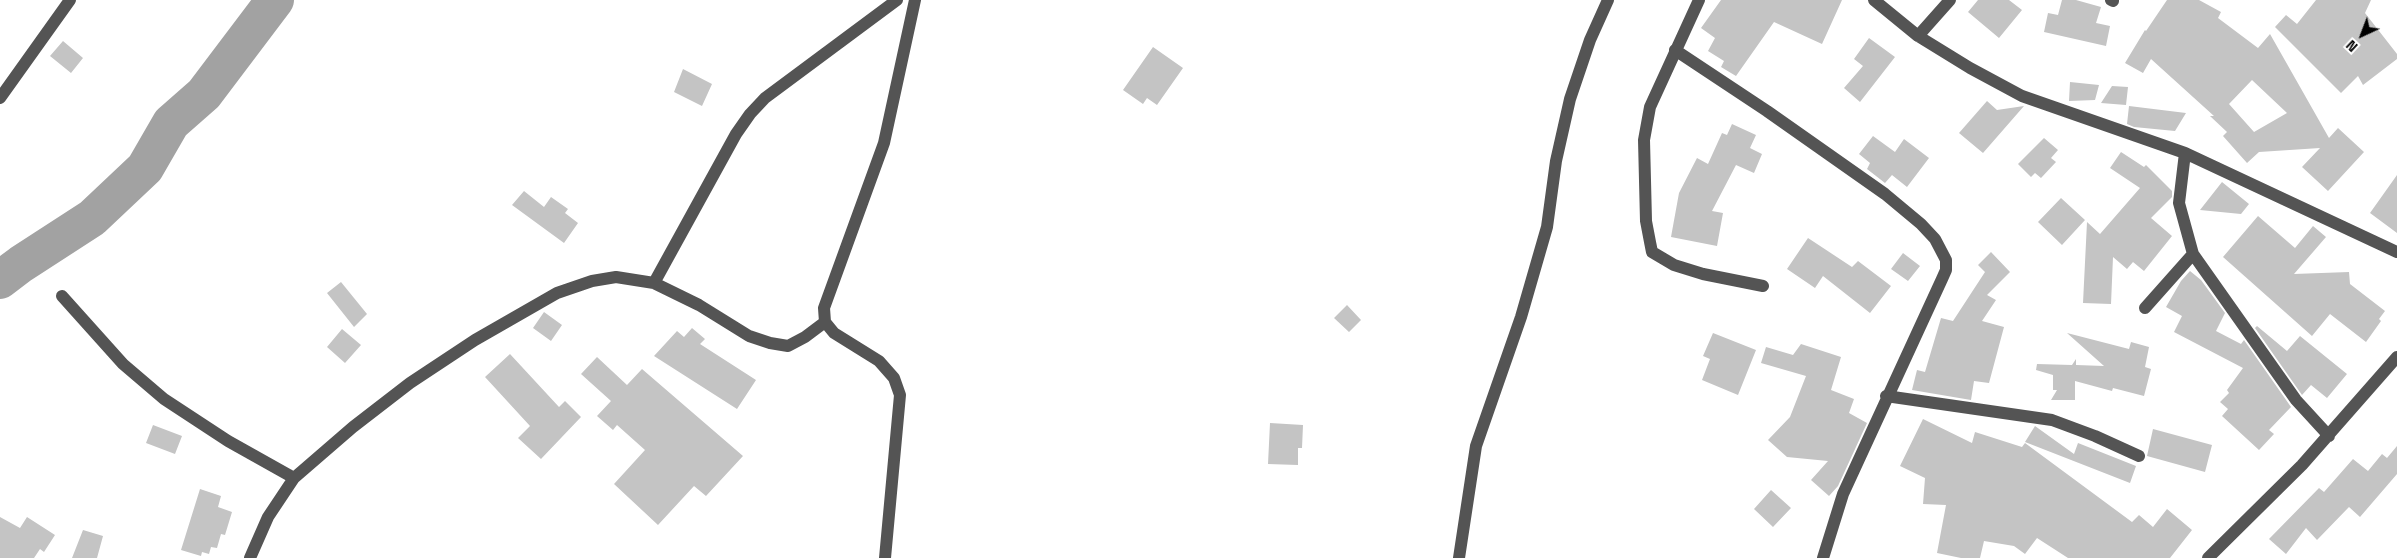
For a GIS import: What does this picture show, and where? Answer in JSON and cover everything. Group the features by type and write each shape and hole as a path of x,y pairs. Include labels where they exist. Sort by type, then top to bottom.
{"street":[{"path":"0,98 70,0"},
{"path":"654,283 736,134 750,114 766,98 897,0"},
{"path":"886,558 900,395 894,378 879,361 834,333 825,322 824,308 884,143 915,0"},
{"path":"1459,558 1476,446 1521,317 1547,228 1556,161 1570,99 1590,40 1608,0"},
{"path":"1700,0 1650,107 1644,140 1646,221 1652,252 1674,265 1703,274 1763,286"},
{"path":"1874,0 1918,36 1970,68 2022,96 2185,153 2397,252"},
{"path":"1918,36 1950,0"},
{"path":"1675,50 1768,111 1885,194 1921,224 1942,250 1946,260 1946,270 1886,396 1843,494 1823,558"},
{"path":"2185,153 2180,203 2193,254 2296,400 2329,436"},
{"path":"2145,308 2193,254"},
{"path":"250,558 268,517 294,478 353,427 410,382 475,340 557,293 592,281 616,277 654,283 700,305 749,336 770,343 788,346 825,322"},
{"path":"62,296 123,364 164,399 228,441 294,478"},
{"path":"2208,558 2265,503 2329,436 2397,357"},
{"path":"1886,396 2052,420 2095,436 2139,456"}],"building":[{"path":"1721,0 1842,0 1822,44 1774,22 1736,76 1721,67 1724,61 1708,51 1715,38 1701,28"},
{"path":"1978,0 2009,0 2022,10 1999,38 1968,12"},
{"path":"2062,0 2076,0 2101,7 2096,23 2110,26 2106,46 2044,32 2048,13 2058,15"},
{"path":"2167,0 2199,0 2221,12 2218,18 2258,48 2270,34 2329,138 2338,128 2364,152 2328,191 2302,167 2320,148 2259,152 2247,163 2223,136 2227,132 2210,116 2214,116 2151,59 2143,73 2125,63","holes":["2252,80 2287,113 2254,132 2229,104"]},
{"path":"2316,0 2371,0 2365,13 2397,54 2397,59 2363,85 2358,76 2341,93 2275,27 2286,15 2297,24"},
{"path":"1869,38 1895,57 1860,102 1844,88 1863,66 1854,59"},
{"path":"63,41 83,58 71,73 50,56"},
{"path":"1153,47 1183,68 1157,105 1147,98 1143,104 1123,90"},
{"path":"683,69 712,84 702,106 674,92"},
{"path":"2070,82 2099,85 2095,100 2069,101"},
{"path":"2112,86 2128,87 2126,105 2101,103"},
{"path":"1987,101 1997,110 2024,106 1983,153 1959,133"},
{"path":"2129,106 2186,113 2175,131 2134,127 2127,124"},
{"path":"1732,124 1756,135 1750,148 1762,154 1754,173 1736,165 1712,211 1723,213 1717,246 1671,237 1679,193 1697,158 1708,164 1722,133 1727,135"},
{"path":"1873,136 1895,152 1904,139 1929,158 1907,187 1892,175 1885,183 1867,169 1870,163 1859,154"},
{"path":"2044,138 2058,150 2051,158 2056,162 2041,178 2035,173 2031,177 2018,164"},
{"path":"2121,152 2144,167 2146,165 2172,191 2172,197 2151,218 2172,236 2144,271 2133,262 2127,269 2113,257 2111,304 2083,303 2087,222 2100,234 2140,188 2110,168"},
{"path":"2397,175 2397,233 2370,213"},
{"path":"2222,182 2249,204 2241,214 2200,210"},
{"path":"524,191 544,207 551,197 568,209 565,213 578,223 564,243 512,205"},
{"path":"2061,198 2085,220 2062,245 2038,222"},
{"path":"2258,216 2295,248 2313,226 2326,237 2294,274 2349,272 2350,284 2385,311 2379,319 2381,321 2366,342 2330,314 2312,336 2223,257"},
{"path":"1808,238 1852,267 1858,261 1891,286 1870,313 1823,276 1815,288 1787,269"},
{"path":"1991,252 2010,272 1987,295 1996,300 1982,321 2004,327 1989,383 1974,381 1971,400 1912,390 1917,370 1925,372 1941,318 1953,321 1985,272 1978,265"},
{"path":"1903,253 1920,266 1908,281 1891,269"},
{"path":"2190,271 2201,280 2225,313 2216,331 2241,344 2244,340 2291,407 2269,430 2274,434 2259,450 2222,416 2228,409 2220,402 2229,393 2227,390 2243,368 2174,332 2182,316 2166,307 2181,281"},
{"path":"341,282 367,314 354,327 327,293"},
{"path":"1347,305 1361,320 1349,332 1334,318"},
{"path":"544,312 562,325 551,341 533,328"},
{"path":"2257,326 2287,351 2300,336 2347,374 2327,398 2311,385 2302,395 2255,328"},
{"path":"692,328 705,339 700,344 756,380 737,409 654,356 677,331 684,337"},
{"path":"342,329 361,345 345,363 327,347"},
{"path":"1713,333 1756,350 1738,395 1702,380 1710,359 1703,356"},
{"path":"2067,333 2129,349 2131,342 2149,347 2145,367 2151,369 2144,396 2113,388 2112,391 2075,381 2075,400 2051,400 2057,390 2053,390 2053,375 2036,370 2037,364 2072,365 2076,359 2076,365 2104,366"},
{"path":"1801,344 1841,357 1831,390 1854,399 1849,413 1867,423 1838,486 1829,496 1811,480 1828,461 1787,457 1768,440 1790,417 1806,376 1761,363 1766,347 1793,355"},
{"path":"510,354 559,407 565,401 581,417 541,459 518,438 530,426 485,377"},
{"path":"597,357 627,385 642,369 743,456 706,496 694,486 658,525 614,484 645,450 617,425 613,430 597,416 611,401 581,374"},
{"path":"1923,419 1972,443 1975,432 2022,447 2025,443 2132,522 2139,515 2153,527 2167,509 2192,530 2170,558 2068,558 2037,538 2025,554 2014,546 1984,541 1980,558 1961,558 1937,553 1946,505 1923,504 1925,478 1900,466"},
{"path":"1270,423 1303,425 1302,448 1298,448 1298,465 1268,464"},
{"path":"153,425 182,436 175,454 146,443"},
{"path":"2035,426 2074,454 2078,443 2136,466 2130,483 2025,442"},
{"path":"2153,429 2212,445 2205,472 2147,456"},
{"path":"2397,446 2397,474 2360,517 2349,507 2317,540 2306,528 2286,554 2269,539 2319,488 2324,492 2353,459 2368,471 2382,454 2387,458"},
{"path":"200,489 221,496 218,507 232,512 225,535 221,534 217,548 211,547 209,554 202,552 201,556 181,550"},
{"path":"1771,490 1791,508 1773,527 1754,509"},
{"path":"0,517 20,528 27,517 55,535 44,552 40,549 34,558 0,558"},
{"path":"83,530 103,536 97,558 72,558"}],"waterway":[{"path":"0,280 21,264 92,218 145,168 171,123 204,94 275,0"}]}
